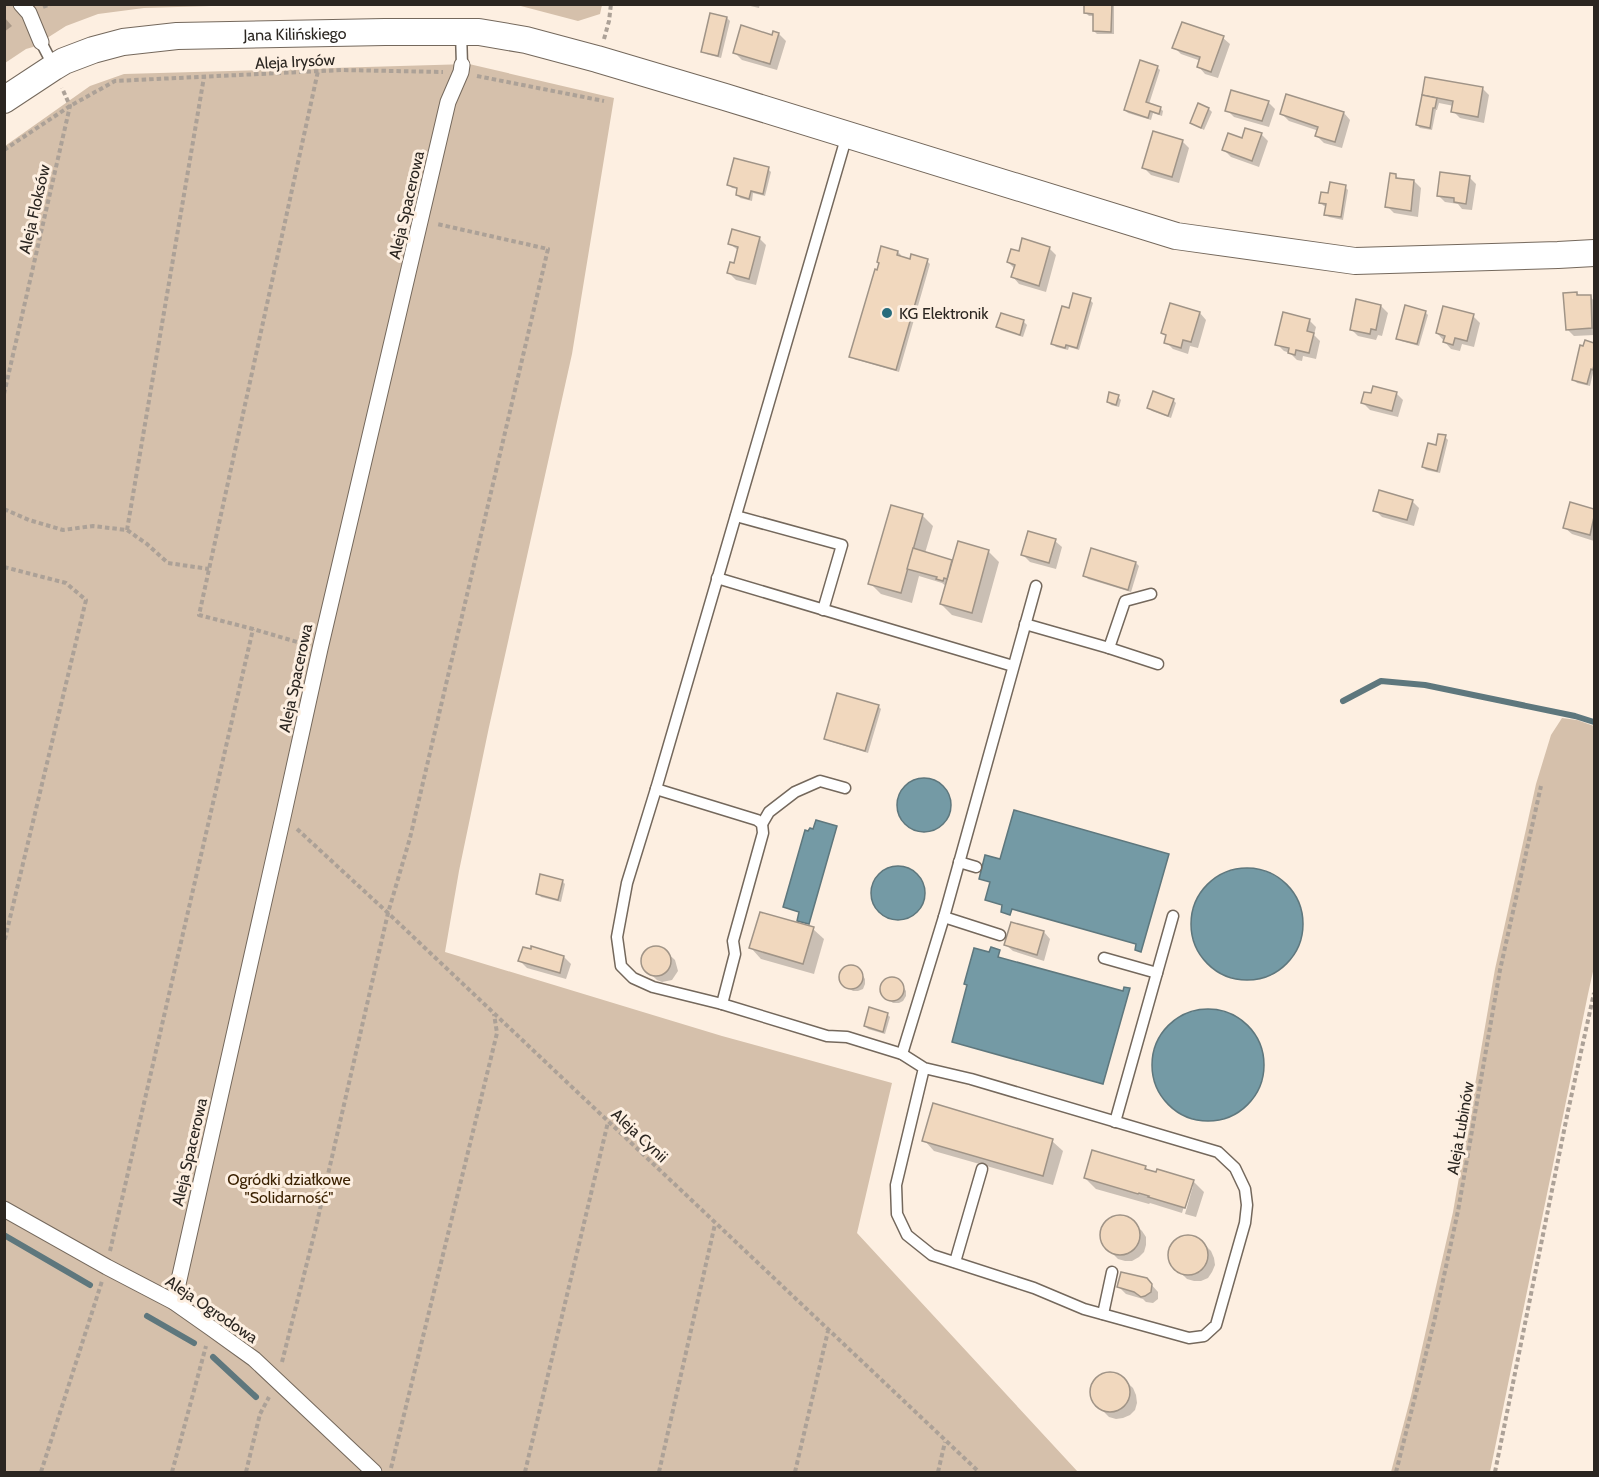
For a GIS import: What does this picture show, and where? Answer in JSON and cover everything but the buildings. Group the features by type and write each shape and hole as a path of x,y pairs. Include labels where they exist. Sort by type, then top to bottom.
{"street":[{"path":"21,4 29,13 41,42"},
{"name":"Jana Kilińskiego","path":"4,100 54,67 93,50 113,45 177,36 479,32 526,40 597,59 1176,236 1355,261 1594,253"},
{"name":"Aleja Spacerowa","path":"174,1302 320,649 448,102 461,69"},
{"name":"Aleja Ogrodowa","path":"4,1209 174,1302 211,1328 254,1359 374,1473"}],"lane":[{"path":"461,32 461,69"},
{"path":"41,42 54,67"},
{"path":"848,135 627,883 616,937 621,966 633,978 653,987 722,1004 827,1036 847,1037 902,1054 924,1068 971,1079 1218,1152 1235,1168 1245,1189 1247,1204 1245,1223 1216,1325 1204,1336 1189,1338 1084,1309 1034,1288 932,1254 907,1235 897,1214 896,1185 924,1068"},
{"path":"736,516 842,545 823,610"},
{"path":"717,578 1013,666"},
{"path":"902,1054 944,917 1036,586"},
{"path":"1109,648 1125,601 1151,594"},
{"path":"1025,624 1158,664"},
{"path":"722,1004 735,954 733,941 763,833 762,824 769,812 795,792 820,781 845,788"},
{"path":"656,789 757,820 762,824"},
{"path":"959,862 976,867"},
{"path":"1115,1122 1173,916"},
{"path":"944,917 1000,934"},
{"path":"1104,958 1157,973"},
{"path":"955,1262 982,1169"},
{"path":"1102,1314 1112,1272"}],"path":[{"path":"597,59 609,21 611,4"},
{"name":"Aleja Irysów","path":"4,150 69,103 115,81 342,70 461,69 604,101"},
{"path":"318,72 199,615 252,628 320,649"},
{"path":"127,530 204,77"},
{"name":"Aleja Floksów","path":"4,394 69,103"},
{"path":"246,1473 260,1414 277,1380 284,1357 388,913 411,838 548,249 421,220"},
{"path":"4,509 29,520 63,530 93,526 127,530 168,563 209,569"},
{"path":"4,567 66,583 86,600 4,943"},
{"path":"41,1473 107,1267 252,628"},
{"name":"Aleja Łubinów","path":"1396,1473 1437,1311 1458,1211 1500,970 1541,786"},
{"name":"Aleja Cynii","path":"283,817 388,913 979,1473"},
{"path":"1496,1473 1568,1111 1594,993"},
{"path":"391,1473 497,1033 494,1014"},
{"path":"525,1473 608,1121"},
{"path":"659,1473 715,1223"},
{"path":"172,1473 211,1328"},
{"path":"795,1473 828,1330"},
{"path":"938,1473 945,1441"}],"green space":[{"path":"5,5 245,5 144,8 98,14 66,26 5,63"},
{"path":"517,5 602,5 600,14 578,21"},
{"name":"Ogródki działkowe \"Solidarność\"","path":"469,64 614,98 572,354 489,727 459,871 445,952 722,1036 892,1083 857,1233 1078,1472 5,1472 5,146 90,86 124,74"},
{"path":"1562,718 1594,726 1594,967 1490,1472 1391,1472 1411,1396 1453,1212 1495,969 1536,784 1551,735"}],"water":[{"path":"919,778 929,778 939,782 947,790 951,805 947,820 939,828 929,832 919,832 909,828 901,820 897,810 897,800 901,790 909,782"},
{"path":"1014,810 1169,854 1141,952 1135,950 1136,944 1012,909 1010,915 1001,912 1002,905 985,900 990,882 979,879 985,855 1000,859"},
{"path":"816,820 837,826 809,924 797,921 799,912 783,907 805,830 813,829"},
{"path":"893,866 903,866 913,870 921,878 925,893 921,908 913,916 903,920 893,920 883,916 875,908 871,898 871,888 875,878 883,870"},
{"path":"1247,868 1268,872 1286,885 1299,903 1303,924 1299,945 1286,963 1268,976 1247,980 1226,976 1208,963 1195,945 1191,924 1195,903 1208,885 1226,872"},
{"path":"991,947 1000,950 998,957 1123,991 1124,987 1130,988 1103,1084 952,1042 974,948 989,952"},
{"path":"1208,1009 1229,1013 1247,1026 1260,1044 1264,1065 1260,1086 1247,1104 1229,1117 1208,1121 1187,1117 1169,1104 1156,1086 1152,1065 1156,1044 1169,1026 1187,1013"}],"waterway":[{"path":"1343,701 1381,681 1425,685 1594,722"},
{"path":"4,1235 90,1285"},
{"path":"147,1316 194,1343"},
{"path":"213,1357 256,1397"}],"place":[{"name":"KG Elektronik","path":"887,313"}]}
